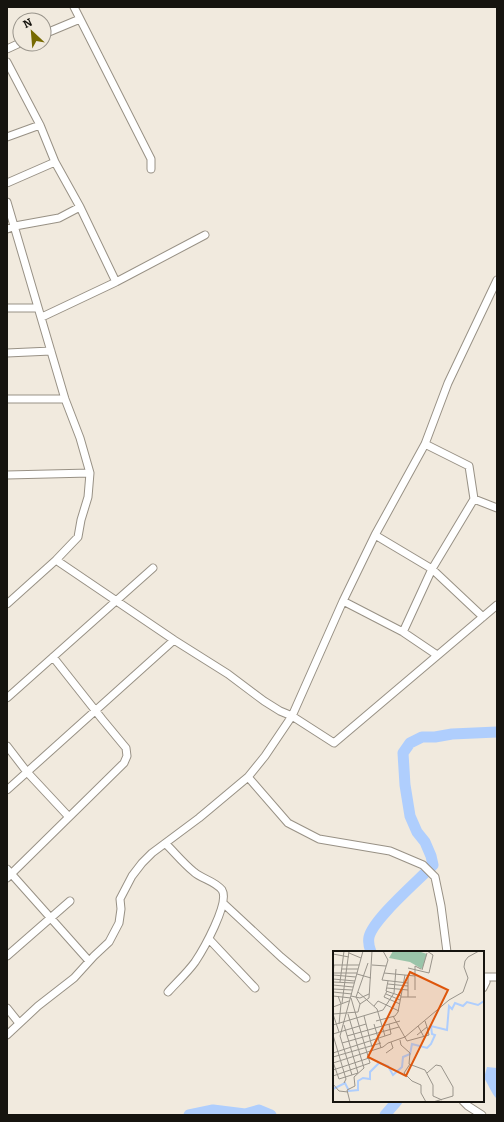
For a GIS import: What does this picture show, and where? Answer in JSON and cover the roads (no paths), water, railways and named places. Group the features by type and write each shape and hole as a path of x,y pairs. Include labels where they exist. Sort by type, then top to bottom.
{"street":[{"path":"74,7 151,159 152,169"},
{"path":"52,31 80,19"},
{"path":"7,62 40,125 55,162 80,207 116,282"},
{"path":"7,137 40,125"},
{"path":"7,182 55,162"},
{"path":"7,202 65,399 80,438 90,473 88,497 81,520 78,537 56,560 7,604"},
{"path":"7,229 15,226 59,218 80,207"},
{"path":"42,317 116,282 205,235"},
{"path":"7,1035 38,1006 74,978 109,942 119,923 121,909 120,899 132,876 152,853 200,818 248,777 265,756 292,716 375,535 425,444 448,383 497,280"},
{"path":"7,308 38,308"},
{"path":"7,353 51,351"},
{"path":"7,399 65,399"},
{"path":"403,632 432,569 474,499 469,466 425,444"},
{"path":"7,475 90,473"},
{"path":"474,499 497,508"},
{"path":"375,535 432,569 483,617"},
{"path":"56,560 174,640 228,674 264,701 280,711 292,716 334,743 421,670 437,654 497,605"},
{"path":"7,698 153,568"},
{"path":"343,602 403,632 437,654"},
{"path":"7,790 174,640"},
{"path":"53,657 126,748 127,756 124,763 9,873 89,961"},
{"path":"7,746 27,772 69,817"},
{"path":"248,777 288,823 319,839 390,851 423,865 435,877 447,951"},
{"path":"166,844 194,872 221,889 224,894 223,903 209,940 194,962 168,992"},
{"path":"7,956 70,901"},
{"path":"223,903 306,978"},
{"path":"209,940 255,988"},
{"path":"484,978 497,977"},
{"path":"7,1008 19,1023"},
{"path":"464,1102 482,1115"}],"water":[{"path":"487,1067 497,1068 497,1099 484,1078"}],"waterway":[{"path":"371,951 369,937 372,929 387,910 433,865 425,842 417,832 410,816 405,785 403,753 410,743 422,737 497,732"},
{"path":"385,1115 396,1102"},
{"path":"189,1115 213,1110 245,1114 259,1110 271,1115"}]}
